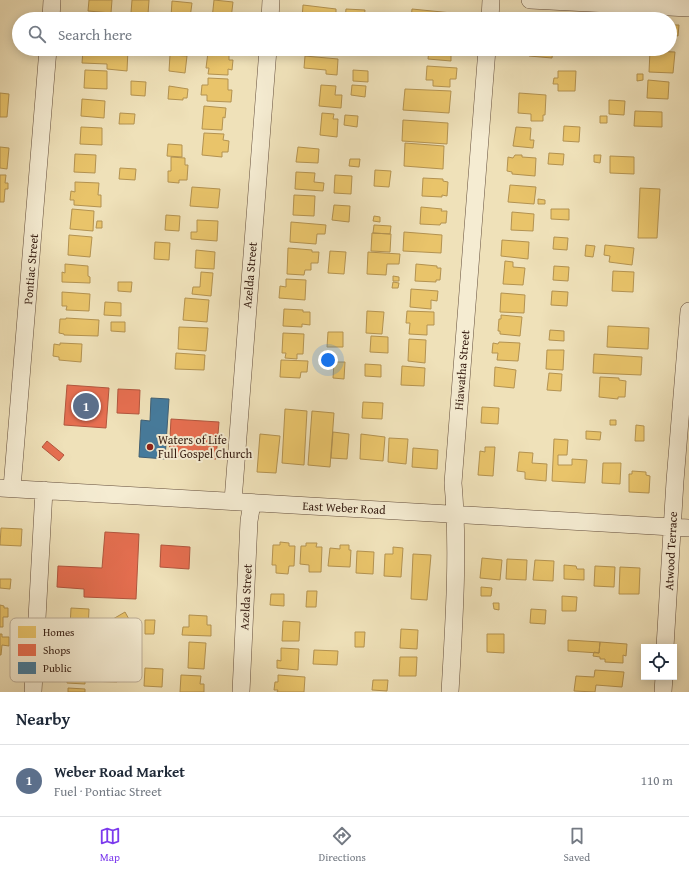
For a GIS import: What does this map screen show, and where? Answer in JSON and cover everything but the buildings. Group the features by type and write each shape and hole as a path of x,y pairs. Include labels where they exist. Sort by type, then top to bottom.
{"street":[{"path":"51,12 52,0"},
{"path":"270,12 271,0"},
{"path":"490,12 491,0"},
{"path":"530,0 689,8"},
{"name":"Pontiac Street","path":"6,488 47,56"},
{"name":"Azelda Street","path":"232,501 267,56"},
{"name":"Hiawatha Street","path":"450,692 454,624 456,514 453,483 486,56"},
{"name":"Atwood Terrace","path":"665,644 681,528 675,481 689,311"},
{"name":"East Weber Road","path":"6,488 681,528"},
{"path":"37,618 44,490"},
{"name":"Azelda Street","path":"241,692 249,522 252,503"},
{"path":"663,692 664,680"},
{"path":"33,692 34,682"}],"place":[{"name":"Weber Road Market","path":"86,406"},
{"name":"Waters of Life Full Gospel Church","path":"150,447"}]}
